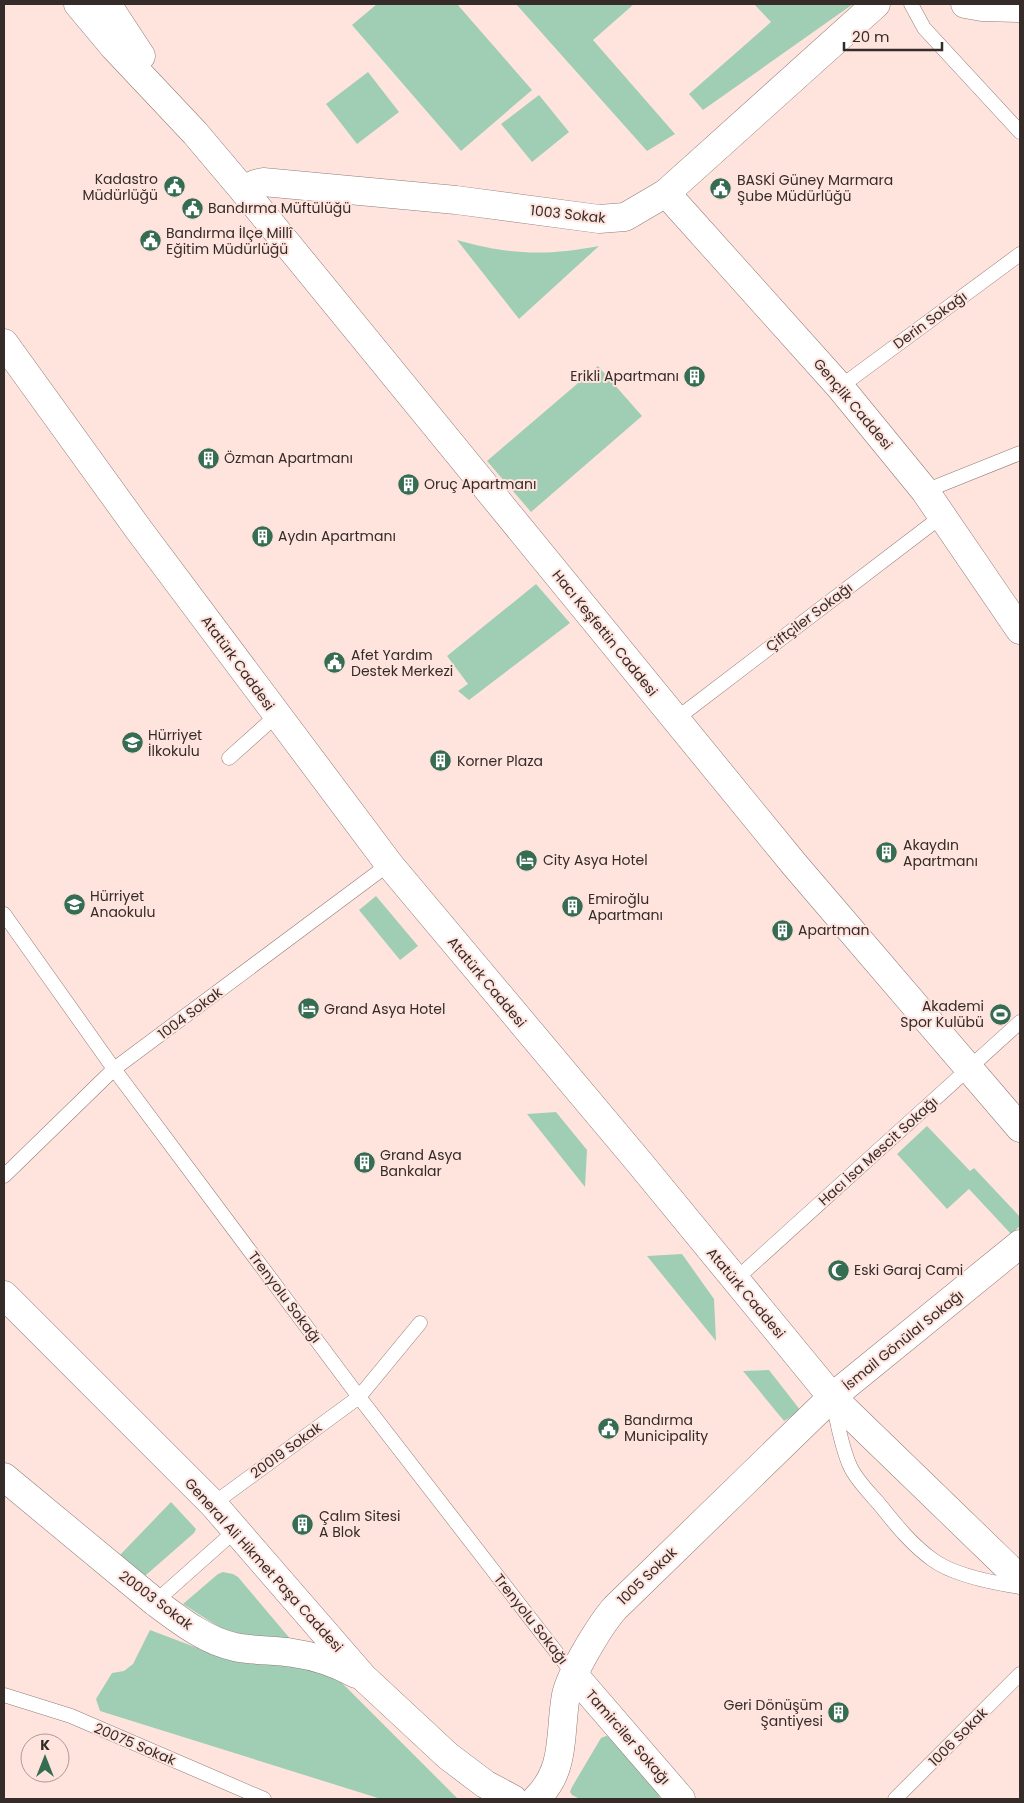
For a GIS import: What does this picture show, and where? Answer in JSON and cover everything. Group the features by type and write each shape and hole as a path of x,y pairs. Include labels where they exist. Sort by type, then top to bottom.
{"street":[{"name":"Hacı Keşfettin Caddesi","path":"78,4 114,47 195,133 794,864 1020,1128"},
{"name":"Hacı Keşfettin Caddesi","path":"107,4 195,133"},
{"name":"1003 Sokak","path":"244,192 255,184 263,182 456,200 599,219 625,217 666,193 876,4"},
{"path":"965,4 982,7 1020,8"},
{"name":"Gençlik Caddesi","path":"666,193 840,387 925,491 1020,630"},
{"name":"Atatürk Caddesi","path":"4,343 139,530 389,864 639,1162 832,1397 1020,1579"},
{"name":"İsmail Gönülal Sokağı","path":"832,1397 1020,1244"},
{"name":"General Ali Hikmet Paşa Caddesi","path":"4,1296 213,1504 363,1677 448,1756 485,1784 513,1799"},
{"name":"1005 Sokak","path":"536,1799 545,1790 556,1770 561,1746 566,1694 574,1675 599,1630 615,1608 832,1397"},
{"name":"20003 Sokak","path":"4,1477 154,1602 180,1621 216,1641 235,1647 308,1656 343,1667 363,1677"},
{"name":"Tamirciler Sokağı","path":"574,1675 681,1799"}],"lane":[{"path":"911,4 924,28 1020,132"},
{"name":"Derin Sokağı","path":"840,387 1020,254"},
{"path":"925,491 1020,453"},
{"name":"Çiftçiler Sokağı","path":"676,719 942,516"},
{"path":"230,758 277,714"},
{"name":"1004 Sokak","path":"4,1176 114,1069 389,864"},
{"name":"Trenyolu Sokağı","path":"4,914 114,1069 359,1397 574,1675"},
{"name":"Hacı İsa Mescit Sokağı","path":"735,1280 1020,1022"},
{"name":"20019 Sokak","path":"213,1504 359,1397 420,1322"},
{"path":"832,1397 842,1444 851,1468 861,1483 912,1542 934,1561 952,1569 987,1582 1020,1587"},
{"path":"154,1602 236,1530"},
{"name":"1006 Sokak","path":"895,1799 1020,1674"},
{"name":"20075 Sokak","path":"4,1695 71,1716 264,1799"}],"green space":[{"path":"377,4 457,4 532,90 461,151 352,25"},
{"path":"516,4 634,4 593,40 675,134 647,151"},
{"path":"754,4 853,4 703,110 689,94 771,22"},
{"path":"368,72 399,112 357,144 326,104"},
{"path":"539,95 569,132 532,162 501,124"},
{"path":"457,240 494,249 528,252 562,251 599,246 519,319"},
{"path":"598,366 642,416 531,512 487,461"},
{"path":"536,584 570,623 469,700 458,691 468,684 447,656"},
{"path":"376,896 418,946 400,960 359,910"},
{"path":"556,1112 587,1150 585,1187 527,1114"},
{"path":"927,1126 970,1171 974,1168 1020,1217 1020,1226 1011,1234 969,1189 947,1209 897,1154"},
{"path":"682,1254 714,1299 716,1341 647,1256"},
{"path":"769,1370 801,1411 784,1421 743,1371"},
{"path":"171,1502 196,1529 194,1533 146,1575 142,1575 120,1555"},
{"path":"223,1572 238,1577 298,1648 236,1638 183,1604 218,1574"},
{"path":"150,1630 208,1652 279,1661 337,1678 458,1799 381,1799 100,1711 96,1699 112,1673 124,1671 133,1664"},
{"path":"611,1737 659,1794 660,1799 580,1799 572,1795 570,1792 572,1787 601,1738"}],"place":[{"name":"Kadastro Müdürlüğü","path":"174,187"},
{"name":"BASKİ Güney Marmara Şube Müdürlüğü","path":"721,188"},
{"name":"Bandırma Müftülüğü","path":"192,208"},
{"name":"Bandırma İlçe Millî Eğitim Müdürlüğü","path":"150,241"},
{"name":"Erikli Apartmanı","path":"695,376"},
{"name":"Özman Apartmanı","path":"208,458"},
{"name":"Oruç Apartmanı","path":"408,484"},
{"name":"Aydın Apartmanı","path":"262,536"},
{"name":"Afet Yardım Destek Merkezi","path":"335,663"},
{"name":"Hürriyet İlkokulu","path":"132,743"},
{"name":"Korner Plaza","path":"441,761"},
{"name":"Akaydın Apartmanı","path":"887,853"},
{"name":"City Asya Hotel","path":"527,860"},
{"name":"Hürriyet Anaokulu","path":"74,904"},
{"name":"Emiroğlu Apartmanı","path":"572,907"},
{"name":"Apartman","path":"782,930"},
{"name":"Grand Asya Hotel","path":"308,1009"},
{"name":"Akademi Spor Kulübü","path":"1000,1014"},
{"name":"Grand Asya Bankalar","path":"364,1163"},
{"name":"Eski Garaj Cami","path":"838,1270"},
{"name":"Bandırma Municipality","path":"608,1428"},
{"name":"Çalım Sitesi A Blok","path":"303,1524"},
{"name":"Geri Dönüşüm Şantiyesi","path":"839,1713"}]}
